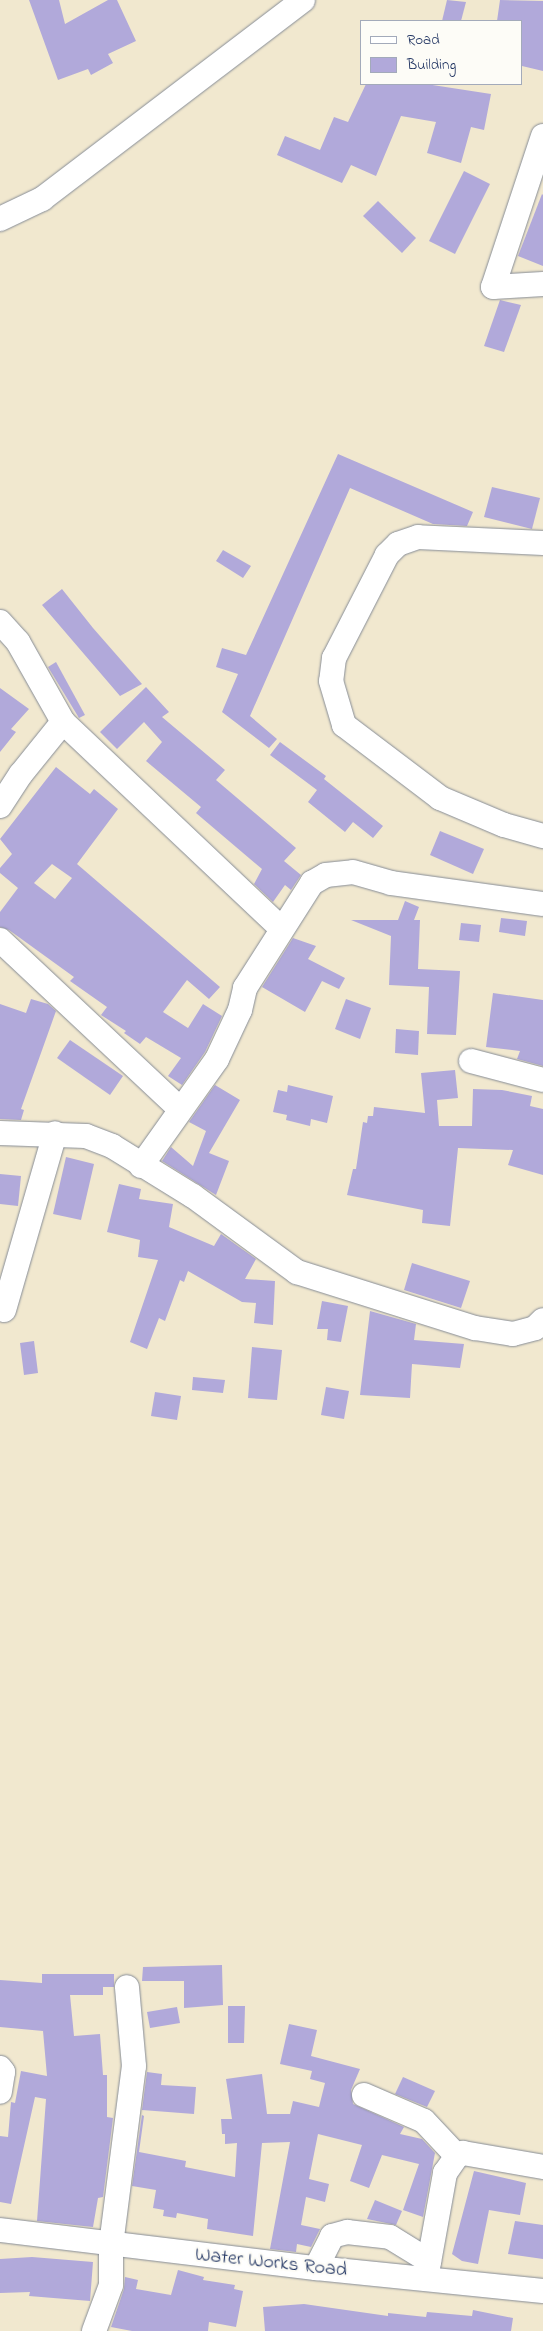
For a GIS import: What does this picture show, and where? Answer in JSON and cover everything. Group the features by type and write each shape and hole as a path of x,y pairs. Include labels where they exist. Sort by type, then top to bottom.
{"street":[{"path":"0,219 42,199 303,0"},
{"path":"543,136 493,287 543,284"},
{"path":"543,543 418,537 398,544 387,555 334,658 330,681 344,725 440,798 504,826 543,836"},
{"path":"0,622 18,642 64,722 282,928"},
{"path":"0,806 21,774 64,722"},
{"path":"141,1166 217,1059 240,1010 245,988 312,883 340,871 390,882 543,904"},
{"path":"0,940 180,1109"},
{"path":"471,1061 543,1080"},
{"path":"0,1133 55,1133 86,1136 112,1146 141,1166 193,1196 297,1272 475,1328 513,1334 536,1328 543,1320"},
{"path":"4,1310 55,1133"},
{"path":"94,2331 111,2286 111,2245 134,2066 127,1986"},
{"path":"0,2068 3,2072 0,2092"},
{"path":"364,2095 424,2121 457,2156"},
{"path":"427,2270 445,2173 457,2156 463,2152 543,2167"},
{"name":"Water Works Road","path":"0,2230 111,2245 316,2268 427,2270 543,2291"},
{"path":"316,2268 332,2236 347,2232 390,2238 427,2270"}],"building":[{"path":"29,0 59,0 65,24 108,0 117,0 136,41 108,54 113,63 91,75 88,69 58,80"},
{"path":"447,0 466,2 461,20 442,20"},
{"path":"500,0 543,1 543,71 523,66 523,20 497,20"},
{"path":"366,85 432,85 491,94 484,130 471,127 461,163 427,153 436,122 401,116 376,176 351,165 342,183 277,155 285,136 320,150 334,117 348,122"},
{"path":"464,171 490,184 455,254 429,241"},
{"path":"543,195 543,266 518,256"},
{"path":"378,201 416,238 402,253 363,216"},
{"path":"500,300 521,305 504,352 484,346"},
{"path":"338,454 473,512 467,526 433,524 350,488 250,716 277,739 269,748 222,712 238,674 216,667 222,648 246,655"},
{"path":"492,487 540,498 532,529 484,517"},
{"path":"223,550 251,566 243,578 216,561"},
{"path":"62,589 142,684 120,696 42,605"},
{"path":"56,662 85,715 79,718 48,667"},
{"path":"146,687 169,712 162,717 225,770 216,780 296,848 284,861 301,875 291,890 285,885 273,902 254,884 262,869 196,813 201,807 146,761 162,742 144,722 117,749 100,732"},
{"path":"0,688 29,709 11,729 16,732 0,752"},
{"path":"280,742 326,776 324,779 383,826 373,838 353,822 345,832 308,802 317,790 270,755"},
{"path":"56,767 90,794 94,789 118,809 77,864 220,987 209,999 187,980 163,1012 188,1028 203,1004 222,1016 205,1052 182,1085 168,1076 181,1058 146,1037 140,1044 124,1033 126,1031 101,1015 107,1007 70,981 74,977 9,930 0,927 0,912 18,888 0,873 0,868 12,854 0,839","holes":["52,864 72,878 55,899 34,883"]},
{"path":"440,831 484,849 473,874 430,855"},
{"path":"405,901 419,907 414,920 420,920 418,969 460,971 456,1035 427,1034 429,987 389,985 391,936 351,920 398,920"},
{"path":"501,918 527,921 525,936 499,932"},
{"path":"461,923 481,925 479,942 459,940"},
{"path":"293,938 316,946 308,959 345,978 339,989 322,981 305,1012 262,987"},
{"path":"493,993 543,1000 543,1066 517,1059 520,1051 486,1047"},
{"path":"31,999 48,1004 56,1011 21,1109 24,1110 21,1120 0,1119 0,1004 26,1013"},
{"path":"346,999 371,1008 360,1039 335,1029"},
{"path":"396,1029 419,1031 418,1055 395,1053"},
{"path":"70,1040 123,1076 110,1095 57,1058"},
{"path":"455,1070 458,1098 437,1100 439,1126 472,1126 473,1089 502,1090 532,1096 530,1106 543,1109 543,1175 508,1165 513,1150 458,1148 450,1226 422,1223 423,1210 347,1195 353,1169 356,1169 363,1122 367,1123 368,1116 373,1116 374,1107 425,1113 421,1073"},
{"path":"215,1085 240,1100 209,1153 229,1161 216,1195 162,1161 171,1147 193,1166 206,1131 189,1122"},
{"path":"288,1085 333,1096 327,1123 311,1119 310,1126 286,1120 287,1115 273,1112 278,1090 287,1092"},
{"path":"66,1157 94,1164 81,1220 53,1214"},
{"path":"0,1174 21,1176 18,1206 0,1204"},
{"path":"119,1184 141,1189 139,1199 173,1204 169,1227 214,1246 221,1234 256,1259 245,1279 275,1281 273,1325 254,1323 256,1303 242,1302 188,1271 184,1282 180,1280 165,1321 159,1318 147,1349 130,1342 158,1260 138,1257 140,1240 107,1232"},
{"path":"412,1263 470,1281 461,1308 404,1290"},
{"path":"322,1301 348,1306 341,1342 327,1340 328,1329 317,1329"},
{"path":"370,1311 416,1324 414,1340 464,1344 460,1368 412,1364 410,1398 360,1395"},
{"path":"34,1341 38,1373 24,1375 20,1343"},
{"path":"252,1347 282,1350 277,1400 248,1398"},
{"path":"193,1377 225,1380 223,1393 192,1390"},
{"path":"326,1387 349,1391 344,1419 321,1415"},
{"path":"155,1392 181,1396 177,1420 151,1416"},
{"path":"222,1965 223,2005 184,2008 184,1981 142,1981 143,1967"},
{"path":"42,1974 114,1974 114,1987 103,1987 103,1995 70,1995 74,2036 100,2034 103,2075 107,2075 107,2117 113,2118 103,2197 98,2198 93,2227 37,2221 46,2099 35,2097 11,2204 0,2202 0,2136 8,2137 11,2102 15,2103 21,2071 47,2076 43,2031 0,2027 0,1980 42,1983"},
{"path":"228,2006 245,2006 244,2043 228,2043"},
{"path":"177,2007 180,2023 150,2028 147,2012"},
{"path":"289,2024 317,2030 311,2056 360,2069 351,2090 353,2104 404,2127 400,2134 422,2139 435,2153 423,2217 403,2210 419,2164 382,2155 369,2188 350,2181 362,2145 318,2134 309,2179 329,2184 325,2202 306,2197 301,2225 320,2229 311,2247 297,2244 296,2252 270,2249 290,2142 262,2143 253,2236 207,2229 208,2219 177,2213 176,2218 163,2216 164,2210 153,2208 156,2190 132,2186 142,2115 144,2116 139,2152 186,2161 185,2167 235,2177 237,2143 225,2144 225,2134 222,2134 221,2119 232,2119 226,2079 262,2074 267,2114 290,2114 293,2101 319,2107 325,2083 310,2079 312,2071 280,2064"},
{"path":"147,2072 162,2074 161,2085 196,2087 194,2114 142,2110"},
{"path":"403,2077 435,2091 427,2107 395,2094"},
{"path":"474,2171 526,2183 520,2215 489,2210 478,2264 462,2261 452,2254"},
{"path":"375,2200 402,2211 396,2225 367,2219"},
{"path":"515,2221 543,2225 543,2259 508,2254"},
{"path":"32,2257 93,2262 90,2301 29,2296 30,2292 0,2293 0,2259"},
{"path":"178,2270 204,2277 203,2280 235,2285 234,2289 243,2291 236,2327 209,2322 208,2331 132,2331 111,2327 124,2289 125,2277 138,2280 136,2289 171,2295"},
{"path":"304,2304 388,2316 388,2313 426,2317 427,2312 472,2316 473,2310 513,2318 511,2331 265,2331 263,2307"}]}
